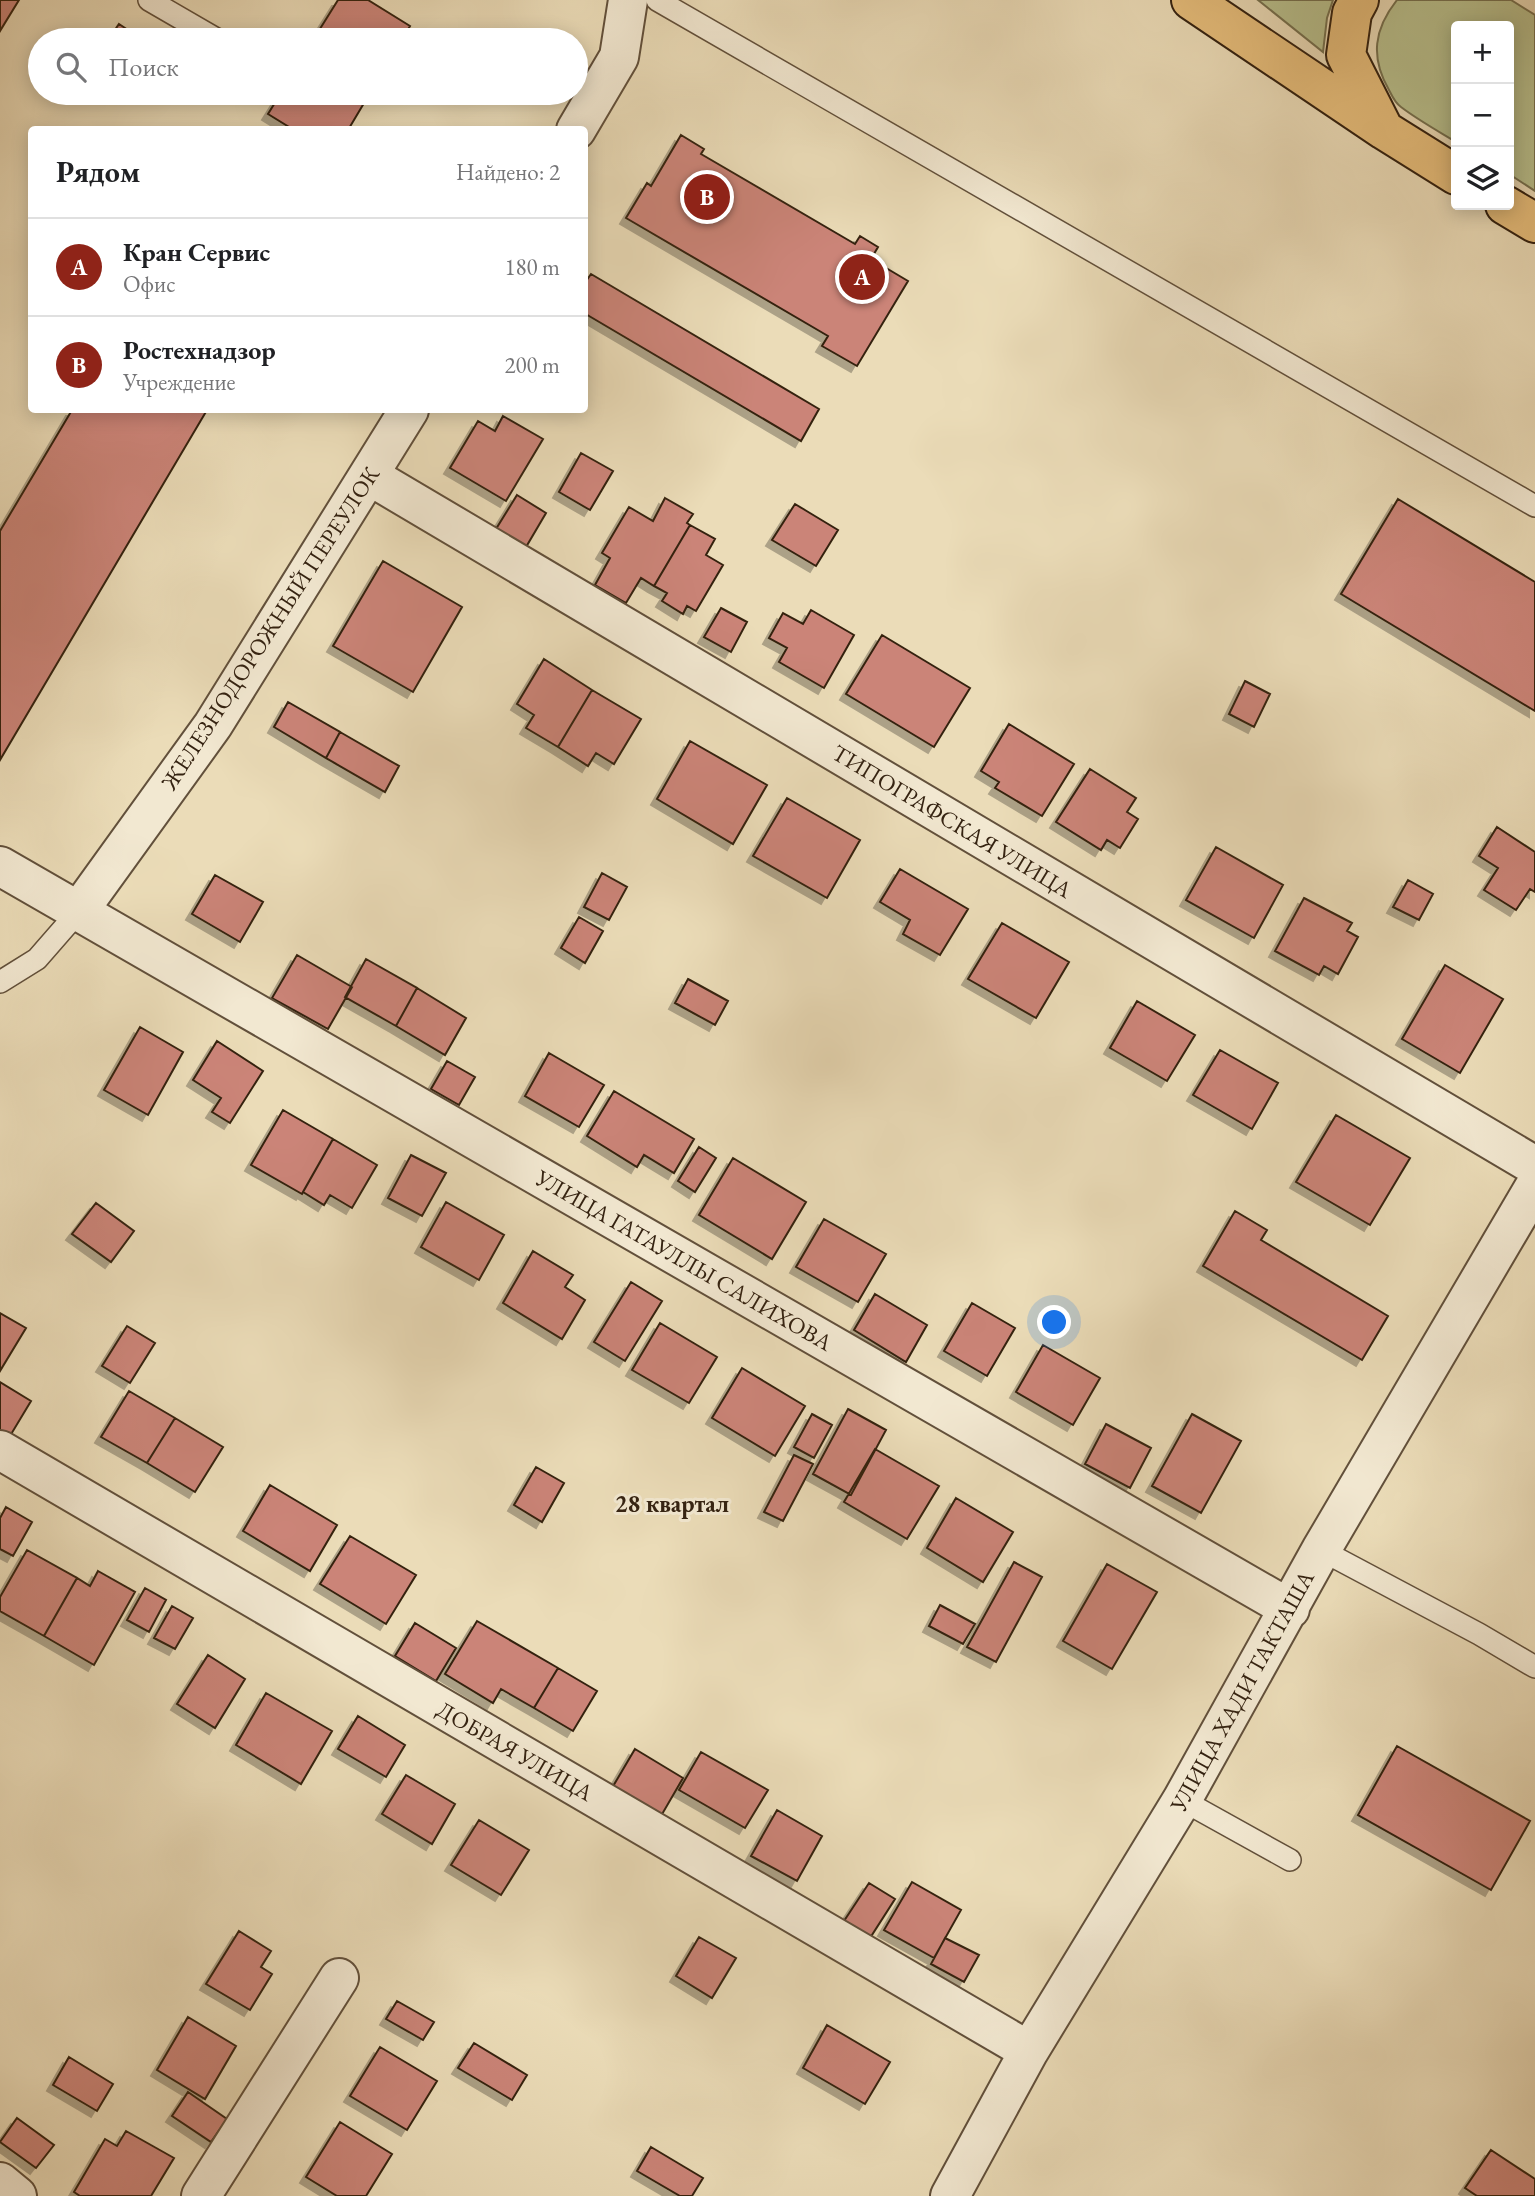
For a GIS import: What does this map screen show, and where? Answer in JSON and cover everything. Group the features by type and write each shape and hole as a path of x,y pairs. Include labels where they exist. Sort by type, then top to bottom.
{"main road":[{"path":"1191,0 1451,172"},
{"path":"1359,0 1352,13 1346,55 1384,130"},
{"path":"1513,210 1535,223"}],"street":[{"path":"578,126 619,57 628,0"},
{"name":"ЖЕЛЕЗНОДОРОЖНЫЙ ПЕРЕУЛОК","path":"78,912 213,725 407,413"},
{"name":"ТИПОГРАФСКАЯ УЛИЦА","path":"370,475 1535,1166"},
{"name":"УЛИЦА ГАТАУЛЛЫ САЛИХОВА","path":"0,866 1290,1609"},
{"name":"УЛИЦА ХАДИ ТАКТАША","path":"950,2196 1029,2052 1182,1800 1321,1550 1535,1186"},
{"name":"ДОБРАЯ УЛИЦА","path":"0,1450 1029,2052"},
{"path":"201,2196 339,1979"},
{"path":"0,2182 17,2196"}],"lane":[{"path":"149,0 197,28"},
{"path":"657,0 1535,506"},
{"path":"0,982 37,959 78,912"},
{"path":"1321,1550 1535,1667"},
{"path":"1182,1800 1290,1860"}],"green space":[{"path":"1258,0 1333,0 1327,18 1323,52"},
{"path":"1397,0 1511,0 1535,15 1535,191 1514,177 1514,21 1451,21 1451,139 1399,105 1383,78 1377,44 1389,11"}],"building":[{"path":"0,0 19,0 0,31"},
{"path":"338,0 368,0 410,26 409,28 320,28"},
{"path":"274,105 363,105 350,126 288,126 268,114"},
{"path":"681,135 704,149 701,154 855,244 860,236 878,247 871,259 908,281 857,366 822,346 828,336 626,218 647,183 651,186"},
{"path":"591,274 819,409 801,441 588,315 588,278"},
{"path":"70,413 205,413 0,760 0,531"},
{"path":"503,416 543,439 506,501 450,468 478,421 495,431"},
{"path":"581,453 613,471 590,510 559,492"},
{"path":"517,495 546,513 526,547 496,529"},
{"path":"665,498 693,514 687,523 690,525 654,586 641,578 626,603 595,585 610,558 602,553 629,507 653,521"},
{"path":"1398,499 1535,582 1535,711 1341,594"},
{"path":"795,504 838,530 816,566 772,540"},
{"path":"690,525 715,539 706,555 723,565 696,611 687,606 683,614 662,601 667,593 654,586"},
{"path":"383,561 462,607 413,692 333,646"},
{"path":"721,608 747,622 731,652 704,637"},
{"path":"811,610 854,635 824,688 779,662 787,648 769,638 783,613 803,624"},
{"path":"882,635 970,688 934,747 846,694"},
{"path":"544,659 592,690 558,747 526,728 534,715 517,704"},
{"path":"1245,681 1270,694 1254,727 1229,714"},
{"path":"592,690 641,719 614,764 596,753 588,766 558,747"},
{"path":"288,702 340,732 326,758 274,727"},
{"path":"1009,724 1074,764 1042,816 995,788 999,782 981,771"},
{"path":"340,732 399,766 385,792 326,758"},
{"path":"690,741 767,785 733,844 657,799"},
{"path":"1090,769 1136,798 1127,812 1138,819 1120,848 1107,840 1101,850 1056,822"},
{"path":"787,798 860,840 827,898 753,856"},
{"path":"1497,827 1535,852 1535,892 1530,889 1516,910 1484,890 1498,868 1479,856"},
{"path":"1216,847 1283,885 1254,938 1186,900"},
{"path":"900,869 968,909 940,955 903,934 910,920 880,902"},
{"path":"602,873 627,887 609,920 584,907"},
{"path":"215,875 263,902 240,942 192,914"},
{"path":"1408,880 1433,894 1419,920 1393,907"},
{"path":"1304,898 1352,923 1347,931 1358,937 1338,974 1324,966 1319,975 1275,951"},
{"path":"579,917 603,931 585,963 561,948"},
{"path":"1002,923 1069,962 1036,1018 968,979"},
{"path":"297,955 352,987 328,1029 272,998"},
{"path":"366,959 417,988 396,1026 345,997"},
{"path":"1445,965 1503,999 1460,1073 1402,1039"},
{"path":"688,979 728,1001 715,1025 675,1003"},
{"path":"417,988 466,1018 445,1055 396,1026"},
{"path":"1137,1001 1195,1035 1167,1081 1110,1048"},
{"path":"140,1027 183,1052 148,1115 104,1090"},
{"path":"217,1041 263,1071 230,1123 212,1112 221,1098 193,1080"},
{"path":"1220,1050 1278,1083 1252,1129 1193,1095"},
{"path":"549,1053 604,1085 579,1127 525,1096"},
{"path":"447,1061 475,1077 459,1105 431,1089"},
{"path":"614,1091 694,1139 674,1173 644,1155 637,1167 587,1136"},
{"path":"283,1110 333,1139 302,1194 251,1165"},
{"path":"1336,1115 1410,1158 1370,1225 1296,1182"},
{"path":"333,1139 377,1165 352,1208 330,1195 324,1205 303,1192"},
{"path":"699,1147 716,1158 695,1192 678,1181"},
{"path":"411,1155 446,1173 422,1216 388,1198"},
{"path":"733,1158 806,1202 772,1259 699,1215"},
{"path":"446,1202 504,1235 479,1280 421,1247"},
{"path":"96,1203 134,1231 111,1262 72,1234"},
{"path":"1235,1211 1267,1230 1261,1240 1388,1316 1362,1360 1203,1266"},
{"path":"824,1219 886,1254 858,1302 796,1267"},
{"path":"533,1251 573,1275 565,1287 585,1300 562,1339 503,1303"},
{"path":"631,1282 662,1301 625,1361 594,1342"},
{"path":"875,1294 927,1325 906,1362 854,1330"},
{"path":"972,1303 1015,1328 987,1376 944,1351"},
{"path":"0,1313 26,1328 0,1371"},
{"path":"660,1323 717,1357 689,1403 632,1370"},
{"path":"127,1326 155,1343 130,1383 102,1366"},
{"path":"1043,1345 1100,1378 1073,1425 1016,1392"},
{"path":"742,1368 805,1406 775,1456 712,1418"},
{"path":"0,1382 31,1401 10,1436 0,1430"},
{"path":"129,1391 175,1418 147,1463 101,1437"},
{"path":"848,1409 886,1430 851,1495 813,1474"},
{"path":"812,1414 832,1425 814,1458 794,1447"},
{"path":"1192,1414 1241,1441 1201,1513 1152,1486"},
{"path":"175,1418 223,1447 195,1492 147,1463"},
{"path":"1106,1424 1151,1448 1130,1488 1085,1464"},
{"path":"875,1449 939,1486 907,1539 844,1502"},
{"path":"794,1455 813,1464 783,1521 764,1512"},
{"path":"536,1467 564,1483 542,1522 514,1505"},
{"path":"270,1485 337,1525 310,1571 243,1531"},
{"path":"956,1498 1013,1532 983,1582 927,1548"},
{"path":"6,1507 32,1522 13,1556 0,1549 0,1518"},
{"path":"350,1536 416,1575 386,1624 320,1584"},
{"path":"27,1550 77,1578 44,1636 0,1611 0,1597"},
{"path":"1014,1562 1042,1577 996,1662 967,1647"},
{"path":"1107,1564 1157,1592 1112,1669 1063,1641"},
{"path":"98,1571 135,1592 94,1665 44,1636 77,1578 90,1586"},
{"path":"145,1588 166,1600 149,1632 127,1620"},
{"path":"940,1605 975,1624 963,1644 929,1626"},
{"path":"172,1606 193,1618 175,1649 154,1638"},
{"path":"477,1621 558,1668 534,1708 501,1689 493,1703 445,1674"},
{"path":"415,1623 456,1648 436,1681 395,1656"},
{"path":"208,1655 245,1679 215,1728 177,1704"},
{"path":"558,1668 597,1691 573,1731 534,1708"},
{"path":"266,1693 332,1731 301,1784 236,1745"},
{"path":"358,1716 405,1745 386,1777 338,1749"},
{"path":"1397,1746 1530,1821 1491,1890 1358,1815"},
{"path":"635,1749 683,1778 661,1816 612,1788"},
{"path":"701,1752 768,1790 745,1828 679,1790"},
{"path":"406,1775 455,1804 432,1844 382,1814"},
{"path":"777,1810 822,1836 797,1881 751,1856"},
{"path":"479,1820 529,1850 501,1895 451,1865"},
{"path":"912,1882 961,1910 934,1958 884,1930"},
{"path":"869,1883 895,1899 870,1938 844,1921"},
{"path":"239,1931 271,1951 261,1967 272,1974 250,2010 206,1984"},
{"path":"699,1937 736,1958 712,1998 676,1976"},
{"path":"945,1938 979,1955 964,1982 931,1964"},
{"path":"397,2001 434,2022 423,2040 386,2019"},
{"path":"188,2017 236,2046 205,2099 157,2070"},
{"path":"827,2025 890,2062 865,2104 803,2068"},
{"path":"474,2043 527,2075 512,2100 458,2068"},
{"path":"380,2047 437,2081 407,2130 350,2096"},
{"path":"69,2057 113,2084 97,2111 53,2085"},
{"path":"188,2092 227,2119 211,2142 172,2116"},
{"path":"17,2118 54,2145 36,2168 0,2142"},
{"path":"340,2122 392,2154 366,2196 337,2196 306,2177"},
{"path":"126,2131 174,2158 151,2196 80,2196 74,2192 105,2139 117,2146"},
{"path":"651,2147 703,2178 692,2196 680,2196 637,2171"},
{"path":"1491,2150 1535,2179 1535,2196 1477,2196 1465,2188"}],"place":[{"name":"Ростехнадзор","path":"707,197"},
{"name":"Кран Сервис","path":"862,277"}],"district":[{"name":"28 квартал","path":"672,1503"}]}
